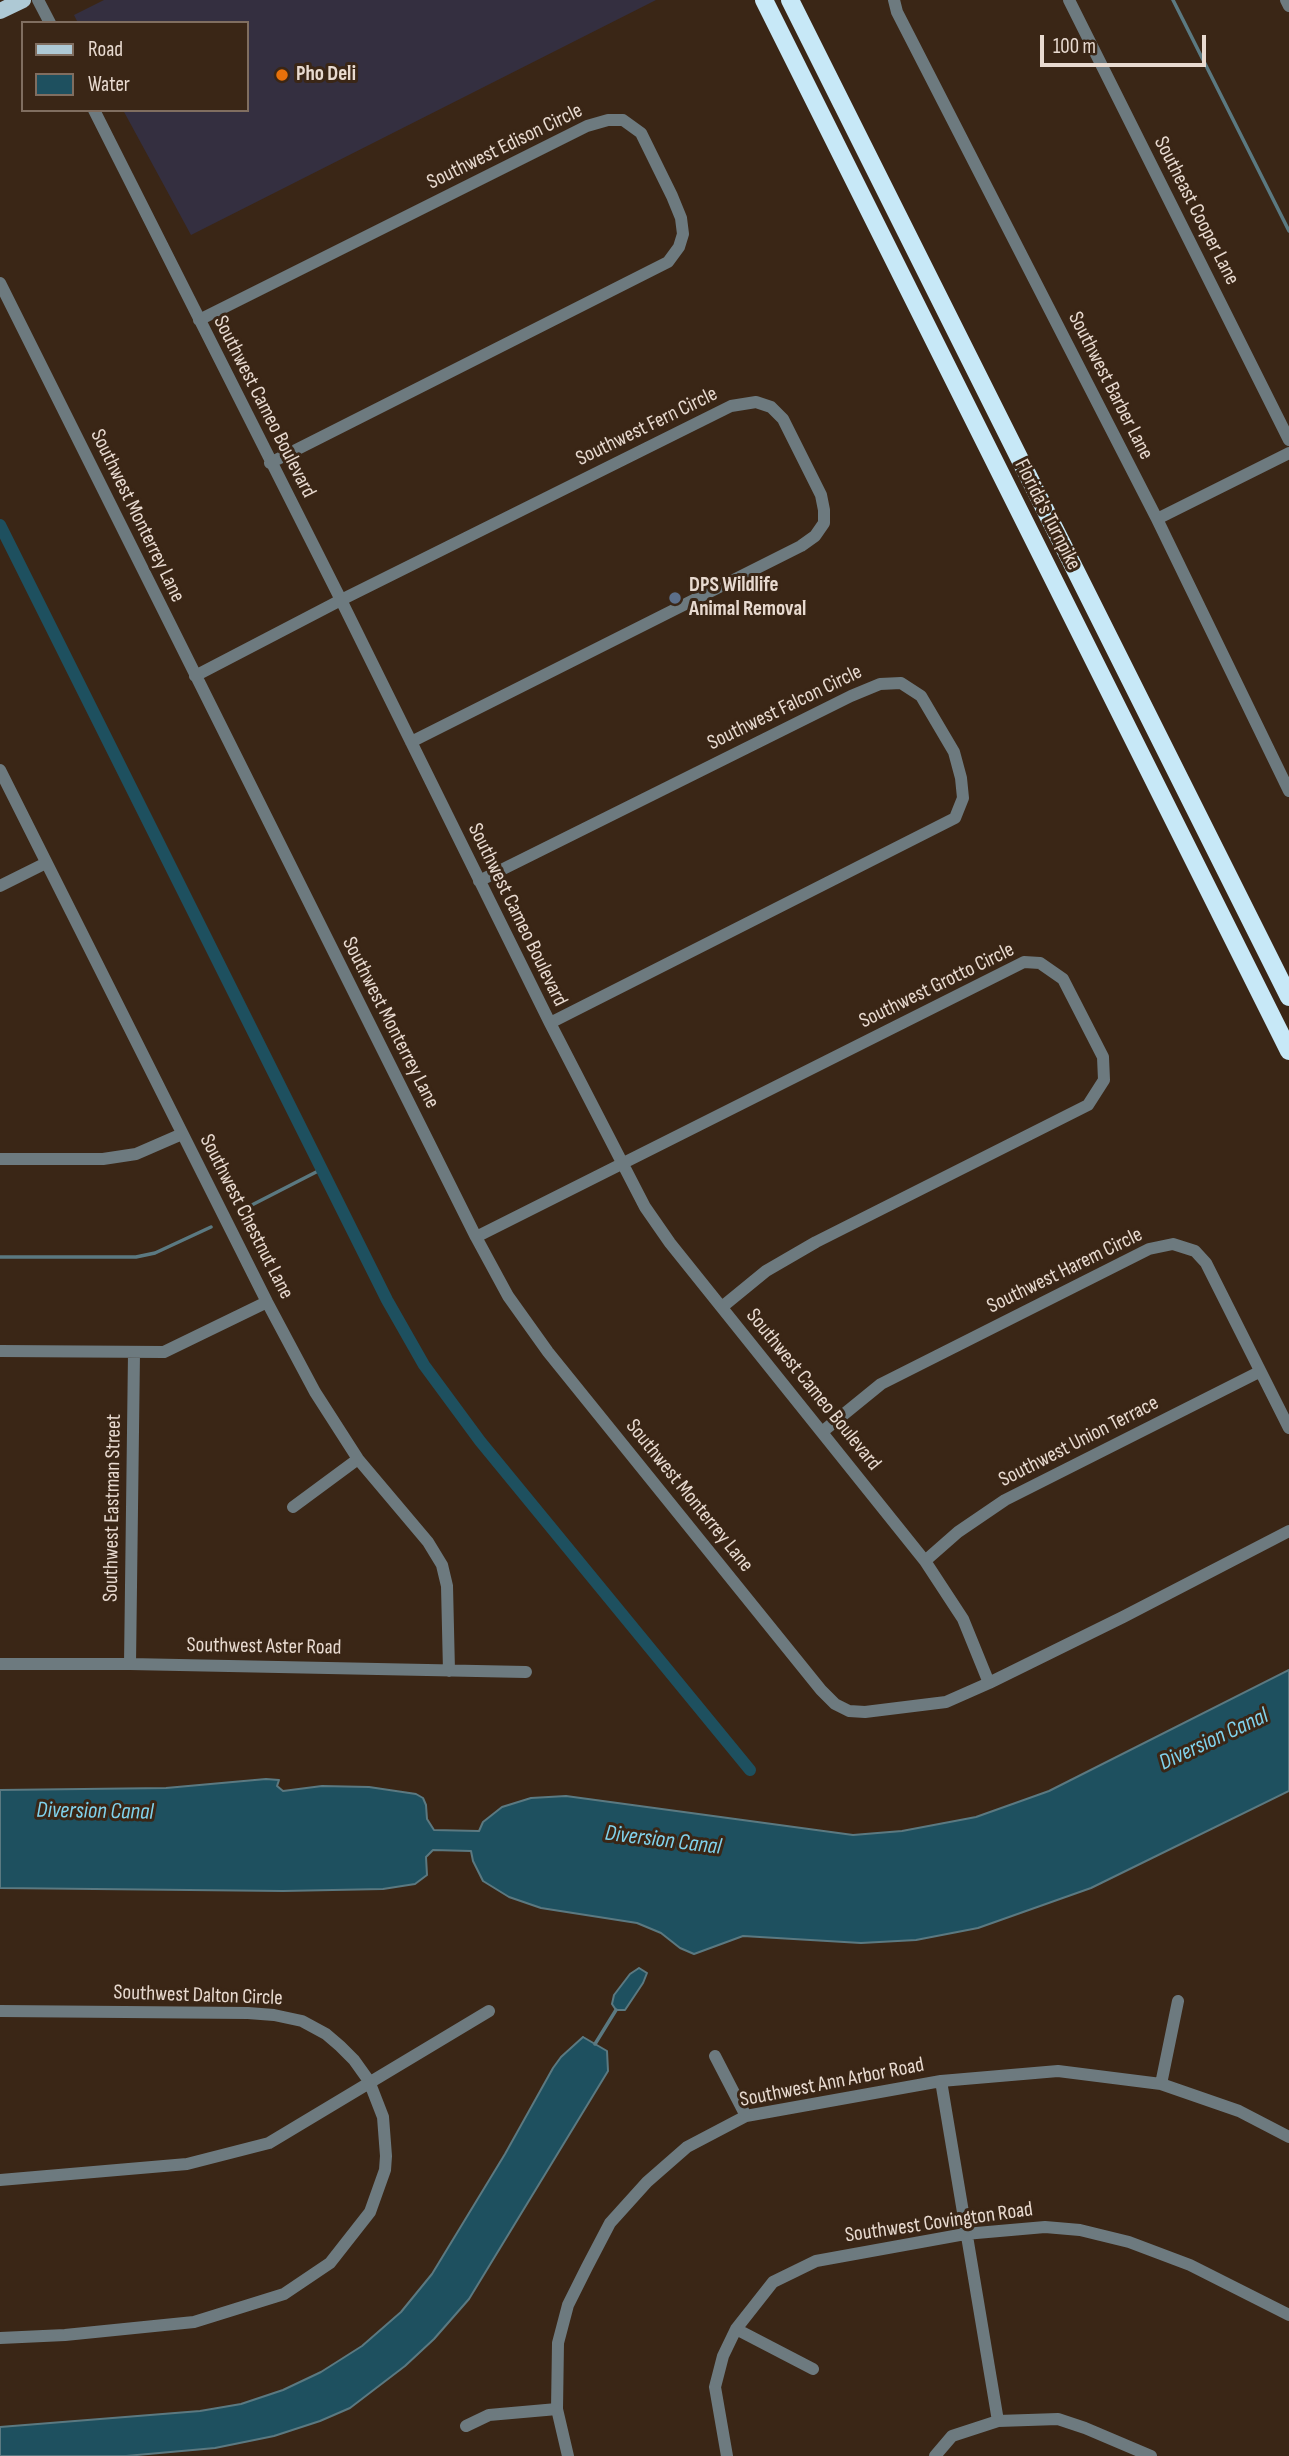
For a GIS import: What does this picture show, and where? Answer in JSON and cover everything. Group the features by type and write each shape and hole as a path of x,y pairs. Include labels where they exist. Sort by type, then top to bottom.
{"highway":[{"name":"Florida's Turnpike","path":"764,0 1289,1051"},
{"name":"Florida's Turnpike","path":"790,0 1289,997"}],"main road":[{"path":"0,11 23,0"}],"street":[{"path":"38,0 49,21"},
{"name":"Southwest Barber Lane","path":"894,0 903,24 1157,519 1289,791"},
{"name":"Southeast Cooper Lane","path":"1069,0 1289,440"},
{"path":"1286,0 1289,6"},
{"name":"Southwest Cameo Boulevard","path":"95,112 550,1023 645,1207 670,1243 925,1561 963,1619 989,1683"},
{"name":"Southwest Edison Circle","path":"199,320 587,126 608,120 623,121 640,133 672,196 681,218 682,234 679,247 668,262 270,463"},
{"name":"Southwest Monterrey Lane","path":"0,284 475,1237 508,1296 548,1352 835,1704 849,1712 901,1709 946,1702 989,1683"},
{"name":"Southwest Fern Circle","path":"195,676 341,600 731,406 756,402 771,407 783,419 821,495 824,523 815,536 801,546 411,742"},
{"path":"1157,519 1289,453"},
{"name":"Southwest Falcon Circle","path":"479,881 880,684 901,683 921,696 954,752 963,798 954,818 550,1023"},
{"name":"Southwest Chestnut Lane","path":"0,770 267,1303 315,1392 358,1459 428,1542 442,1565 447,1586 449,1671"},
{"path":"0,886 46,863"},
{"name":"Southwest Grotto Circle","path":"475,1237 1024,962 1040,963 1063,979 1103,1057 1104,1080 1088,1105 816,1242 766,1271 722,1307"},
{"path":"0,1159 103,1158 136,1154 182,1134"},
{"name":"Southwest Harem Circle","path":"822,1432 881,1384 1149,1249 1173,1244 1195,1251 1206,1263 1289,1428"},
{"path":"0,1350 164,1352 267,1303"},
{"name":"Southwest Eastman Street","path":"130,1664 134,1353"},
{"name":"Southwest Union Terrace","path":"925,1561 958,1532 1005,1500 1259,1372"},
{"path":"293,1507 358,1459"},
{"path":"989,1683 1289,1531"},
{"name":"Southwest Aster Road","path":"0,1664 526,1672"},
{"path":"1161,2084 1178,2001"},
{"name":"Southwest Dalton Circle","path":"0,2011 248,2013 288,2017 314,2026 354,2060 369,2081 383,2117 386,2145 385,2169 370,2212 330,2263 284,2294 194,2322 65,2335 0,2338"},
{"path":"0,2180 187,2164 269,2143 489,2011"},
{"path":"715,2056 746,2116"},
{"name":"Southwest Ann Arbor Road","path":"568,2456 557,2409 558,2343 568,2305 610,2223 648,2182 687,2147 746,2116 941,2081 1058,2071 1161,2084 1239,2111 1289,2137"},
{"path":"941,2081 998,2421"},
{"name":"Southwest Covington Road","path":"727,2456 715,2387 723,2356 736,2329 773,2282 816,2261 965,2234 1045,2227 1080,2230 1129,2242 1190,2265 1289,2315"},
{"path":"736,2329 813,2369"},
{"path":"466,2426 489,2415 557,2409"},
{"path":"936,2456 952,2436 998,2421 1058,2419 1151,2456"}],"shaded area":[{"path":"104,0 656,0 191,235 124,112 248,112 248,21 77,21 74,15"}],"water":[{"name":"Diversion Canal","path":"1289,1670 1289,1791 1091,1888 978,1928 916,1940 861,1943 743,1936 694,1954 680,1948 661,1933 637,1923 541,1908 509,1897 483,1881 471,1851 433,1850 426,1857 427,1875 415,1884 383,1889 283,1891 0,1888 0,1790 166,1788 266,1779 279,1780 277,1786 283,1791 322,1786 369,1787 416,1794 423,1798 427,1819 434,1830 479,1831 483,1822 502,1807 531,1798 566,1796 853,1835 902,1831 976,1817 1049,1791"},
{"path":"639,1968 647,1973 643,1983 625,2010 616,2010 612,2004 614,1995 630,1974"},
{"path":"583,2037 607,2051 608,2071 469,2299 434,2339 405,2366 350,2408 274,2436 215,2448 126,2456 0,2456 0,2427 200,2411 241,2404 283,2390 321,2372 362,2346 401,2312 432,2274 505,2154 553,2068"}],"waterway":[{"path":"1173,0 1289,231"},
{"path":"0,525 387,1300 424,1365 480,1441 750,1770"},
{"path":"246,1208 322,1169"},
{"path":"0,1257 136,1257 155,1253 211,1227"},
{"path":"595,2044 616,2010"}],"place":[{"name":"Pho Deli","path":"282,75"},
{"name":"DPS Wildlife Animal Removal","path":"675,598"}]}
